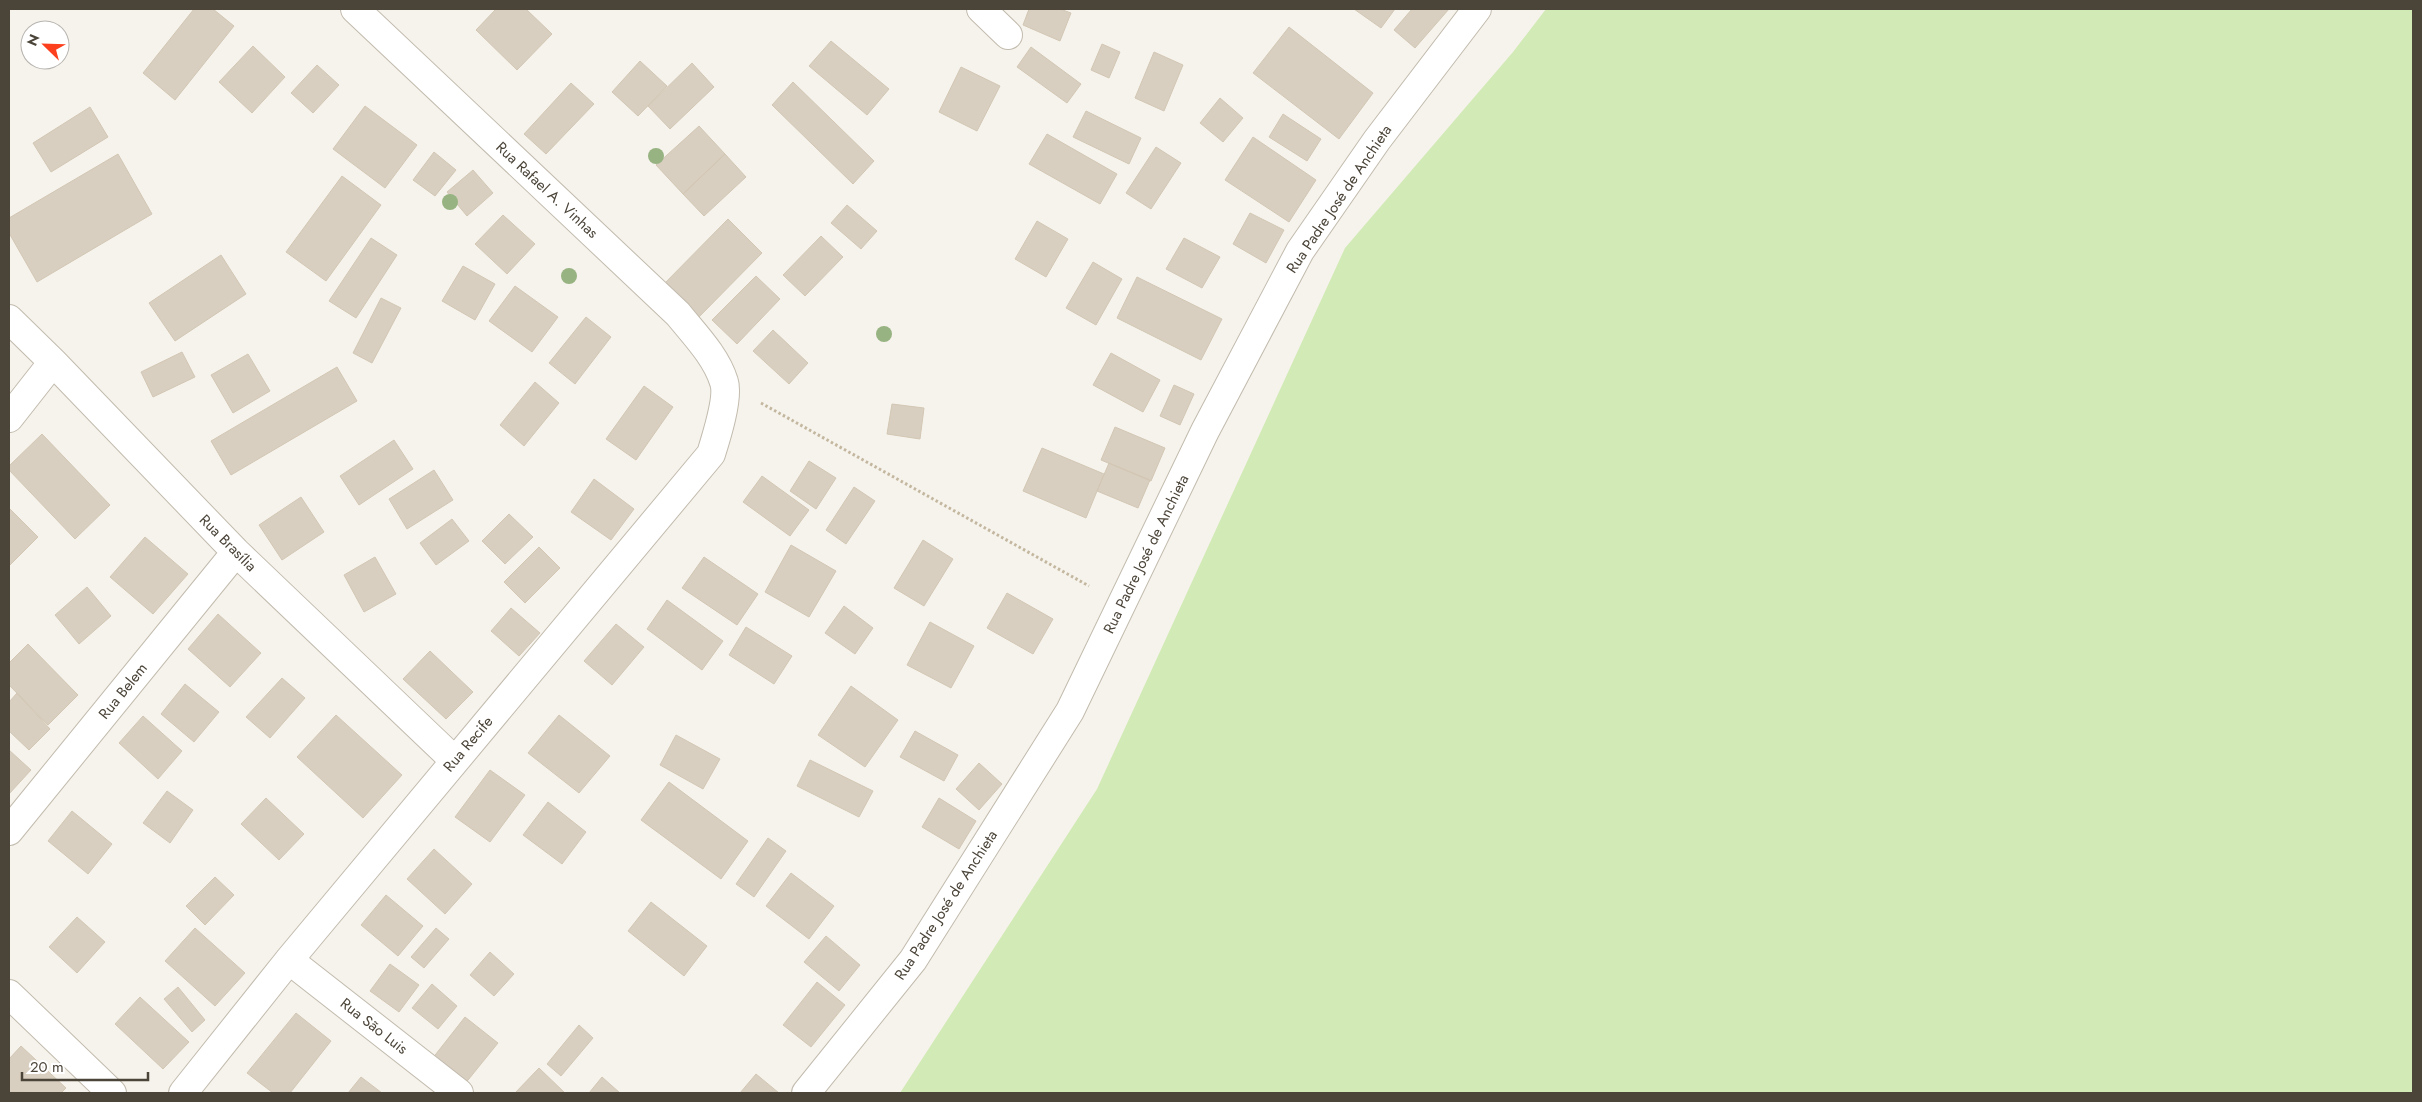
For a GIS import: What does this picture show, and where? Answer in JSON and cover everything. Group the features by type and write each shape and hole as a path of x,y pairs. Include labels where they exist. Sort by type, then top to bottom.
{"street":[{"name":"Rua Rafael A. Vinhas","path":"355,9 678,314 705,347 725,383"},
{"path":"981,9 1008,35"},
{"name":"Rua Padre José de Anchieta","path":"806,1093 914,960 1070,711 1205,431 1300,251 1377,140 1477,9"},
{"name":"Rua Brasília","path":"9,319 53,362 236,552 454,760"},
{"path":"9,418 53,362"},
{"name":"Rua Recife","path":"183,1093 289,960 454,760 711,454 720,424 725,383"},
{"name":"Rua Belem","path":"9,831 236,552"},
{"name":"Rua São Luis","path":"289,960 459,1093"},
{"path":"9,994 112,1093"}],"path":[{"path":"725,383 1123,604"}],"green space":[{"path":"1546,9 2413,9 2413,1093 900,1093 1097,789 1345,248 1513,52"}],"building":[{"path":"194,9 213,9 234,26 175,100 143,73"},
{"path":"496,9 526,9 552,34 517,70 476,30"},
{"path":"1029,9 1060,9 1071,13 1060,41 1023,25"},
{"path":"1354,9 1395,9 1381,28"},
{"path":"1412,9 1449,9 1415,48 1394,30"},
{"path":"1289,27 1373,93 1339,139 1253,73"},
{"path":"831,41 889,89 867,115 809,66"},
{"path":"1102,44 1120,52 1109,78 1091,70"},
{"path":"253,46 285,77 252,113 219,82"},
{"path":"1031,47 1081,84 1067,103 1017,67"},
{"path":"1154,52 1183,65 1164,111 1135,98"},
{"path":"640,61 667,86 638,116 612,92"},
{"path":"692,63 714,87 670,129 648,106"},
{"path":"317,65 339,85 313,113 291,93"},
{"path":"961,67 1000,86 977,131 939,112"},
{"path":"793,82 874,161 853,184 772,105"},
{"path":"571,83 594,104 546,154 524,134"},
{"path":"1220,98 1243,118 1223,142 1200,123"},
{"path":"365,106 417,145 385,188 333,149"},
{"path":"90,107 108,137 51,172 33,143"},
{"path":"1086,111 1141,138 1129,164 1073,137"},
{"path":"1283,114 1321,139 1307,161 1269,137"},
{"path":"699,126 725,154 683,194 656,165"},
{"path":"1047,134 1117,174 1100,204 1029,164"},
{"path":"1253,137 1316,180 1289,222 1225,180"},
{"path":"1156,147 1181,163 1151,209 1126,193"},
{"path":"434,152 456,170 435,196 413,180"},
{"path":"118,154 152,214 37,282 9,233 9,218"},
{"path":"725,154 746,177 704,216 683,194"},
{"path":"473,170 493,193 467,216 447,192"},
{"path":"342,176 381,205 326,281 286,252"},
{"path":"847,205 877,231 861,249 831,223"},
{"path":"1250,213 1284,230 1266,263 1233,244"},
{"path":"503,215 535,244 507,274 475,244"},
{"path":"728,219 762,253 696,320 662,286"},
{"path":"1037,221 1068,239 1046,277 1015,259"},
{"path":"821,236 843,257 805,296 783,275"},
{"path":"371,238 397,255 356,318 329,301"},
{"path":"1184,238 1220,257 1202,288 1166,269"},
{"path":"221,255 246,294 175,341 149,303"},
{"path":"1093,262 1122,279 1096,325 1066,308"},
{"path":"463,266 495,284 475,320 442,301"},
{"path":"756,276 780,299 737,344 712,320"},
{"path":"1137,277 1222,319 1201,360 1117,318"},
{"path":"515,286 558,317 532,352 489,321"},
{"path":"381,298 401,308 372,363 353,353"},
{"path":"586,317 611,337 575,384 549,363"},
{"path":"773,330 808,363 789,384 753,351"},
{"path":"182,352 195,377 153,397 141,372"},
{"path":"1111,353 1160,380 1143,412 1093,385"},
{"path":"248,354 270,391 233,413 211,375"},
{"path":"337,367 357,401 231,475 211,441"},
{"path":"535,382 559,403 524,446 500,425"},
{"path":"1174,385 1194,394 1180,425 1160,416"},
{"path":"644,386 673,407 636,460 606,439"},
{"path":"892,404 924,408 920,439 887,434"},
{"path":"1115,427 1165,448 1151,481 1101,460"},
{"path":"42,434 110,505 75,539 9,470 9,466"},
{"path":"394,440 413,469 359,505 340,476"},
{"path":"1042,448 1104,474 1086,518 1023,491"},
{"path":"809,461 836,478 816,509 790,491"},
{"path":"1109,463 1150,480 1138,508 1097,491"},
{"path":"434,470 453,500 407,529 389,499"},
{"path":"762,476 809,510 790,536 743,502"},
{"path":"594,479 634,509 611,540 571,512"},
{"path":"854,487 875,501 846,544 826,530"},
{"path":"301,497 324,532 282,560 259,525"},
{"path":"9,508 38,537 9,566"},
{"path":"509,514 533,537 505,564 482,541"},
{"path":"452,519 469,541 436,565 420,543"},
{"path":"145,537 188,574 153,614 110,577"},
{"path":"923,540 953,559 924,606 894,588"},
{"path":"791,545 836,571 809,617 765,592"},
{"path":"539,547 560,568 525,603 504,582"},
{"path":"375,557 396,594 364,612 344,575"},
{"path":"704,557 758,594 737,625 682,588"},
{"path":"87,587 111,616 79,644 55,615"},
{"path":"1007,593 1053,619 1033,654 987,628"},
{"path":"667,600 723,641 702,670 647,629"},
{"path":"844,606 873,628 855,654 825,633"},
{"path":"511,608 540,633 519,656 491,631"},
{"path":"218,614 261,653 230,687 188,649"},
{"path":"930,622 974,646 951,688 907,665"},
{"path":"616,624 644,647 612,685 584,661"},
{"path":"746,627 792,656 774,684 729,655"},
{"path":"28,644 78,695 48,725 9,685 9,663"},
{"path":"430,651 473,692 446,719 403,679"},
{"path":"282,678 305,698 270,738 246,717"},
{"path":"185,684 219,712 194,742 161,714"},
{"path":"851,686 898,720 865,767 818,735"},
{"path":"17,693 50,729 29,750 9,731 9,702"},
{"path":"336,715 402,775 363,818 297,757"},
{"path":"559,715 610,756 579,793 528,753"},
{"path":"143,716 182,751 158,779 119,743"},
{"path":"915,731 958,755 944,781 900,757"},
{"path":"676,735 720,759 703,789 660,765"},
{"path":"9,750 31,770 9,794"},
{"path":"810,760 873,791 859,817 797,786"},
{"path":"979,763 1002,784 979,810 956,789"},
{"path":"490,770 525,795 490,842 455,817"},
{"path":"669,782 748,841 721,879 641,820"},
{"path":"167,791 193,810 170,843 143,823"},
{"path":"266,798 304,834 279,860 241,824"},
{"path":"939,798 976,821 959,849 922,827"},
{"path":"548,802 586,832 562,864 523,835"},
{"path":"72,811 112,844 88,874 48,841"},
{"path":"768,838 786,851 754,897 736,884"},
{"path":"434,849 472,884 445,914 407,879"},
{"path":"791,873 834,906 809,939 766,906"},
{"path":"215,877 234,895 205,925 186,906"},
{"path":"386,895 423,926 398,956 361,925"},
{"path":"651,902 707,946 684,976 628,931"},
{"path":"77,917 105,942 77,973 49,947"},
{"path":"195,928 245,973 215,1006 165,961"},
{"path":"436,928 449,939 424,968 411,957"},
{"path":"826,936 860,965 839,991 804,962"},
{"path":"490,952 514,974 494,996 470,975"},
{"path":"390,964 419,985 399,1012 370,991"},
{"path":"817,982 845,1005 811,1047 783,1025"},
{"path":"432,984 457,1006 438,1029 412,1008"},
{"path":"178,987 205,1020 192,1032 164,999"},
{"path":"140,997 189,1042 163,1069 115,1024"},
{"path":"296,1013 331,1041 290,1093 273,1093 247,1073"},
{"path":"465,1017 498,1043 464,1085 432,1059"},
{"path":"579,1025 593,1038 561,1076 547,1064"},
{"path":"21,1046 66,1088 61,1093 9,1092 9,1059"},
{"path":"539,1068 565,1093 515,1093"},
{"path":"756,1074 779,1093 740,1093"},
{"path":"361,1077 382,1093 348,1093"},
{"path":"602,1077 620,1093 589,1093"}]}
